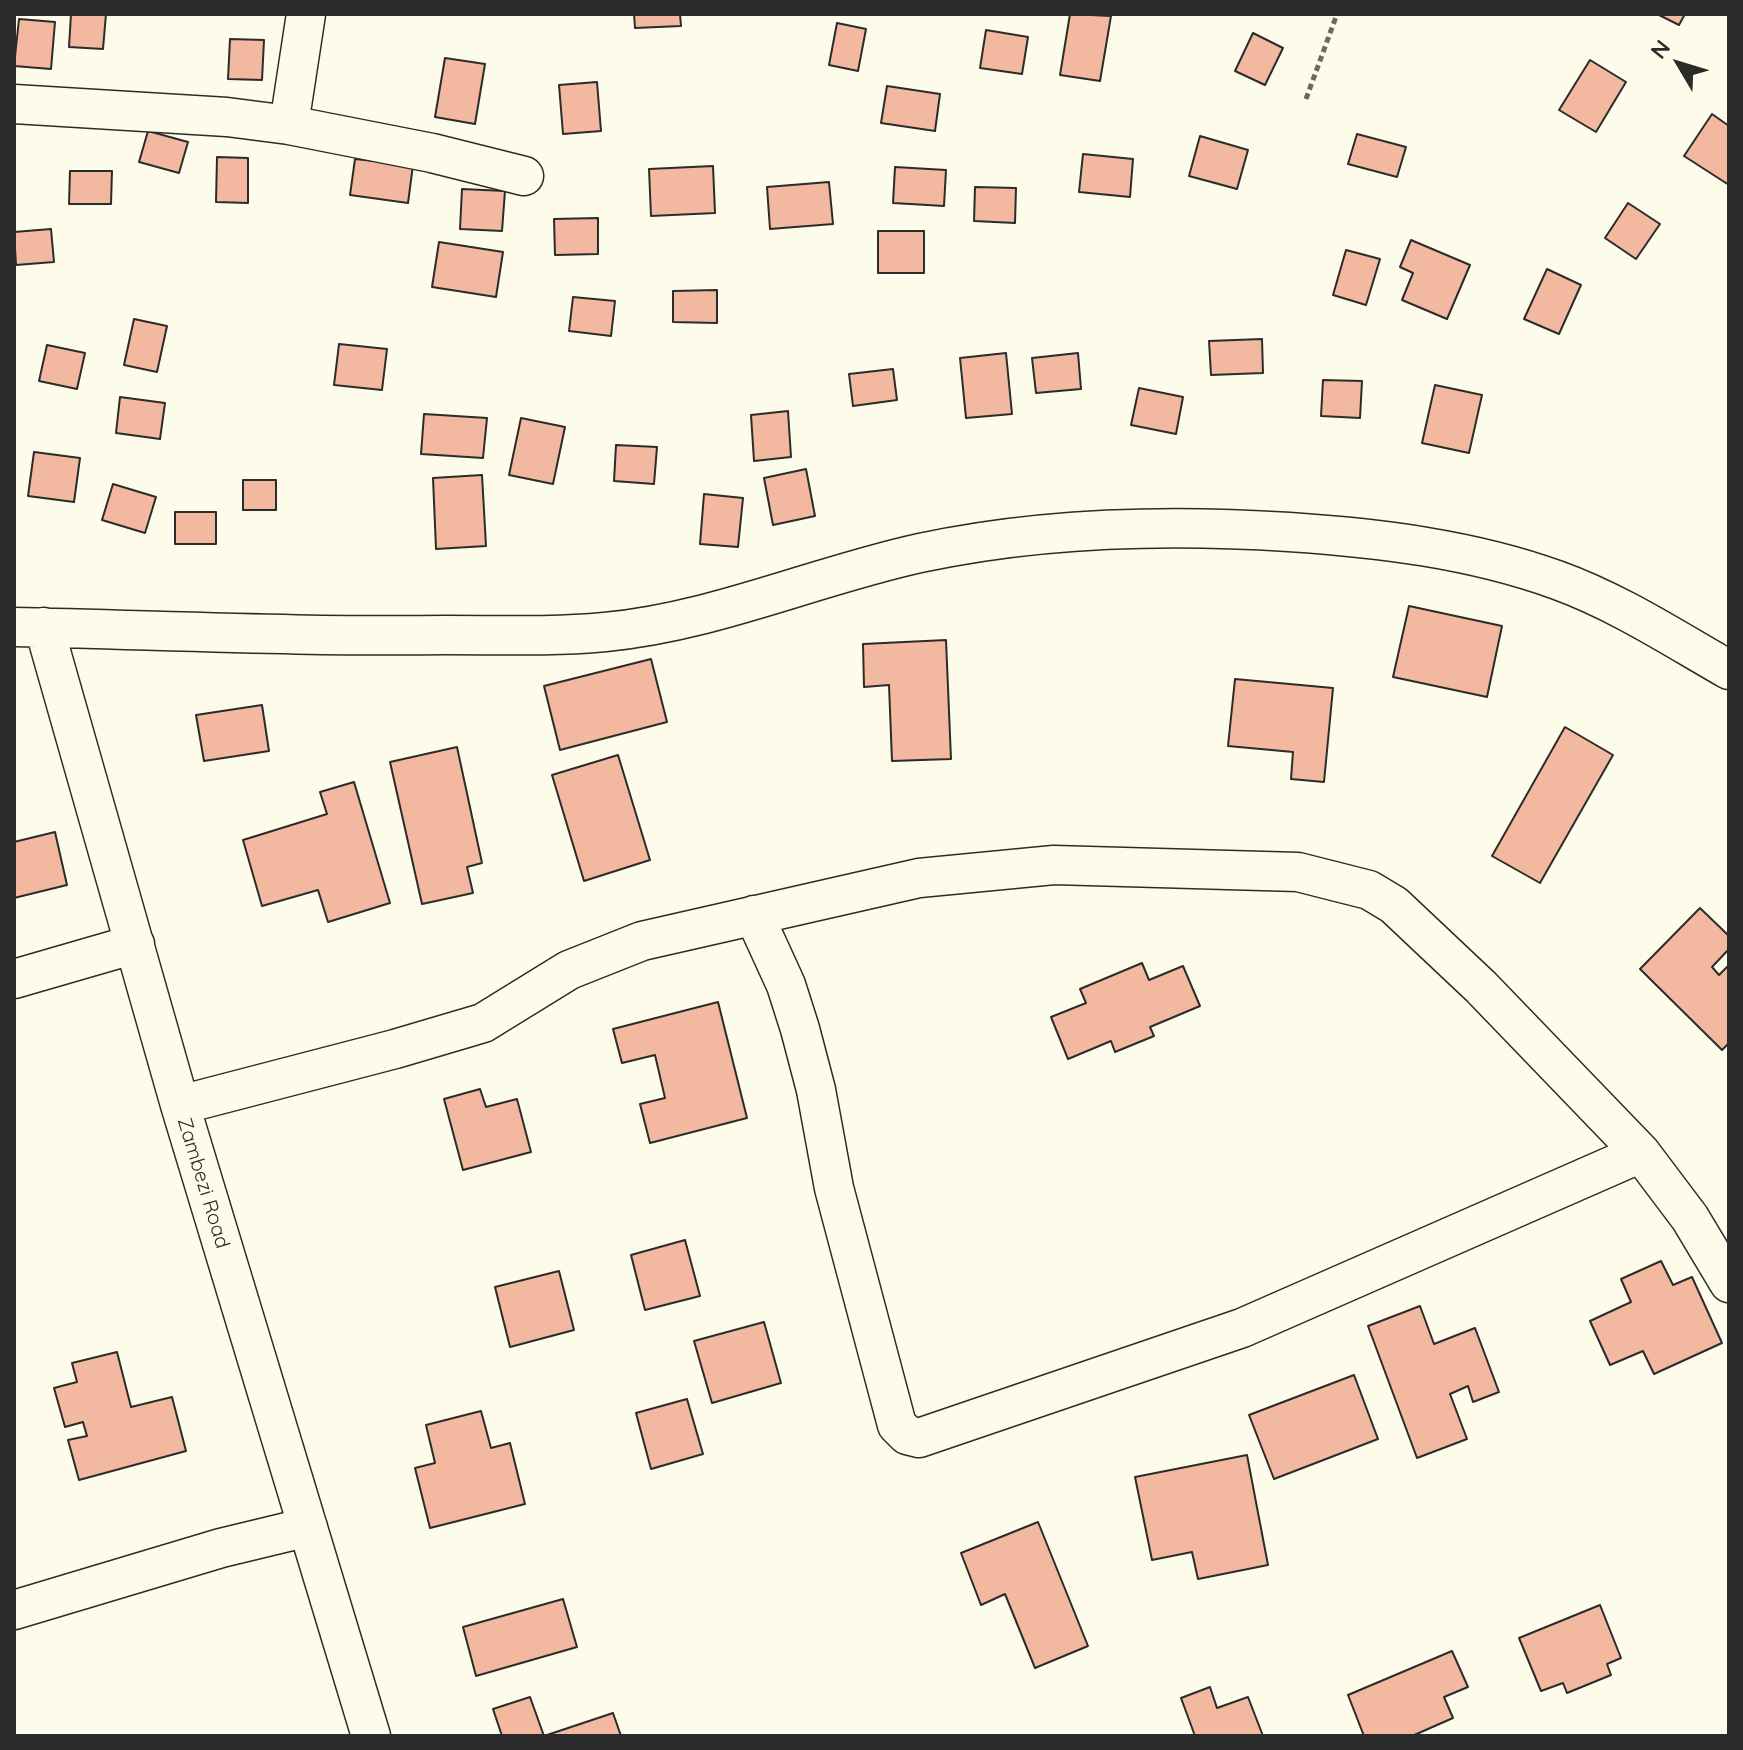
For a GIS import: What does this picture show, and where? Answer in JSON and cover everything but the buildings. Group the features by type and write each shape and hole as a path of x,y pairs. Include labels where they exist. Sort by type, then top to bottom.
{"street":[{"path":"289,125 306,14"},
{"path":"14,104 227,117 289,125 432,153 524,176"},
{"path":"29,627 369,636 607,632 730,608 857,567 974,542 1090,531 1238,529 1419,545 1487,559 1557,580 1616,606 1729,670"},
{"name":"Zambezi Road","path":"29,627 135,944 180,1105 371,1736"},
{"path":"180,1105 483,1023 569,970 642,941 919,878 1054,865 1298,872 1369,890 1394,905 1481,987 1641,1153 1690,1218 1729,1283"},
{"path":"754,915 786,985 800,1029 816,1090 834,1188 897,1425 907,1435 919,1438 1242,1328 1641,1153"},
{"path":"14,979 135,944"},
{"path":"14,1610 221,1548 308,1527"}],"path":[{"path":"1306,99 1337,14"}]}
